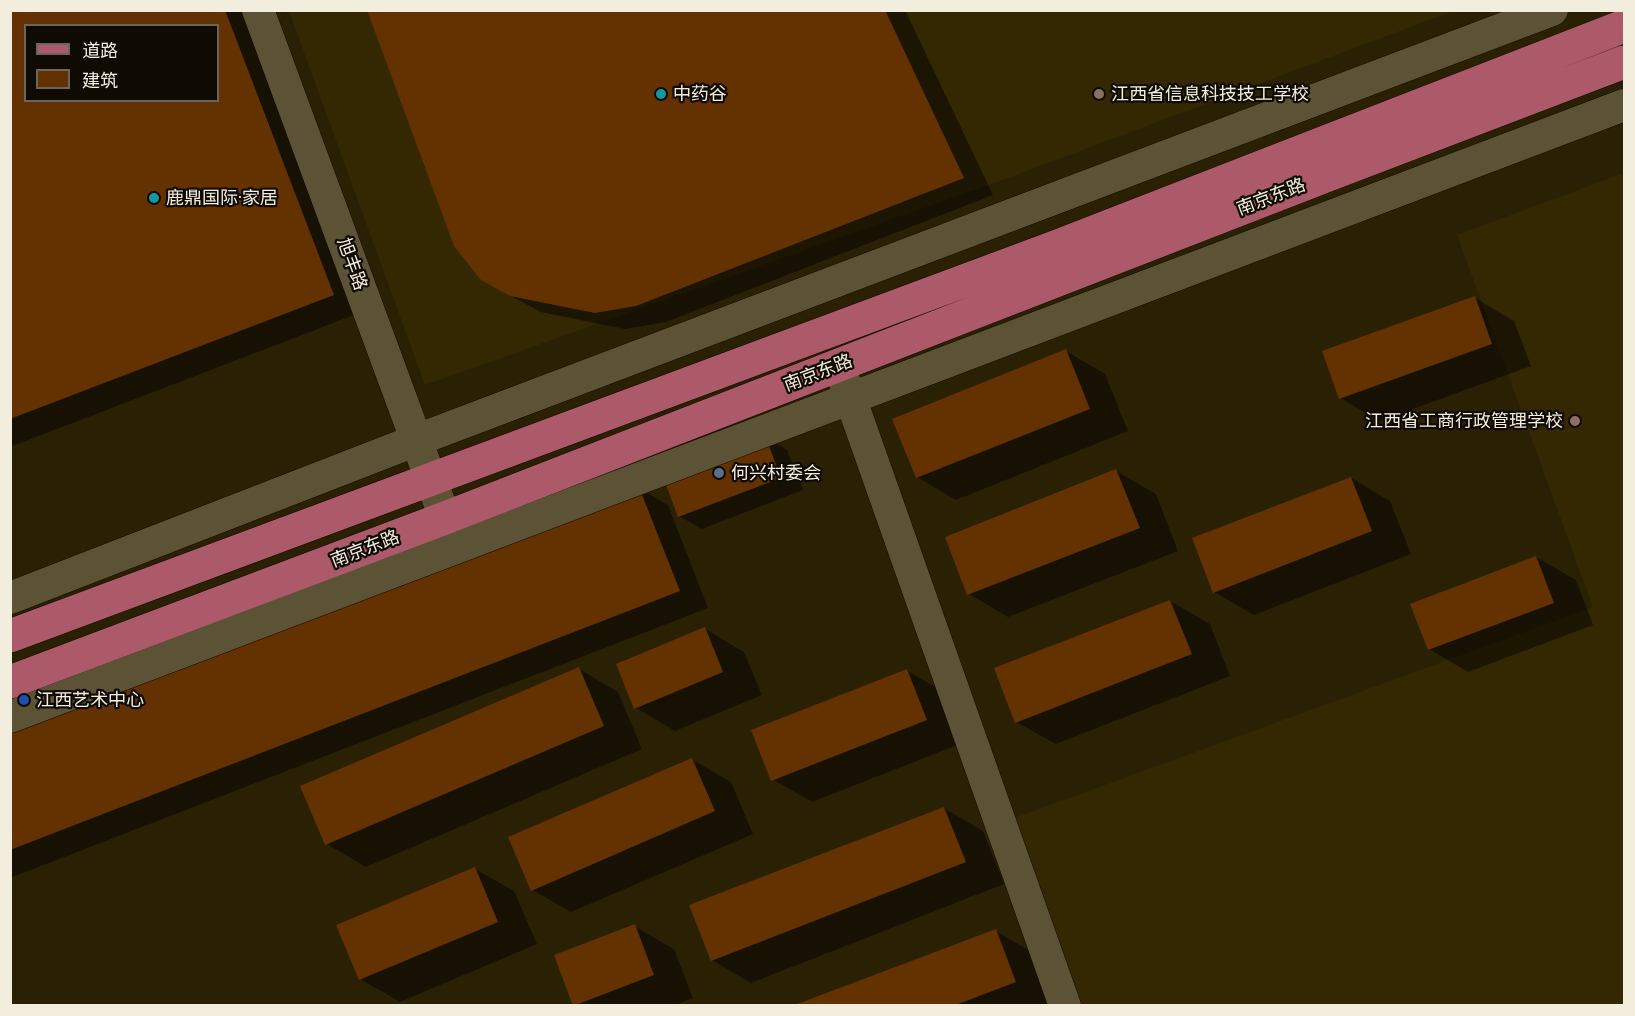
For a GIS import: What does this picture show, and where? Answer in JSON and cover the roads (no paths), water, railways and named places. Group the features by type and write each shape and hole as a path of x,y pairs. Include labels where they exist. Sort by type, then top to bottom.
{"main road":[{"name":"南京东路","path":"10,636 1055,247 1624,27"},
{"name":"南京东路","path":"10,682 445,518 1624,62"}],"street":[{"name":"旭丰路","path":"258,10 445,518"},
{"path":"10,598 417,440 1552,10"},
{"path":"10,717 1624,105"},
{"path":"839,365 1065,1005"}],"place":[{"name":"中药谷","path":"661,94"},
{"name":"江西省信息科技技工学校","path":"1099,94"},
{"name":"鹿鼎国际·家居","path":"154,198"},
{"name":"江西省工商行政管理学校","path":"1575,421"},
{"name":"何兴村委会","path":"719,473"},
{"name":"江西艺术中心","path":"24,700"}]}
